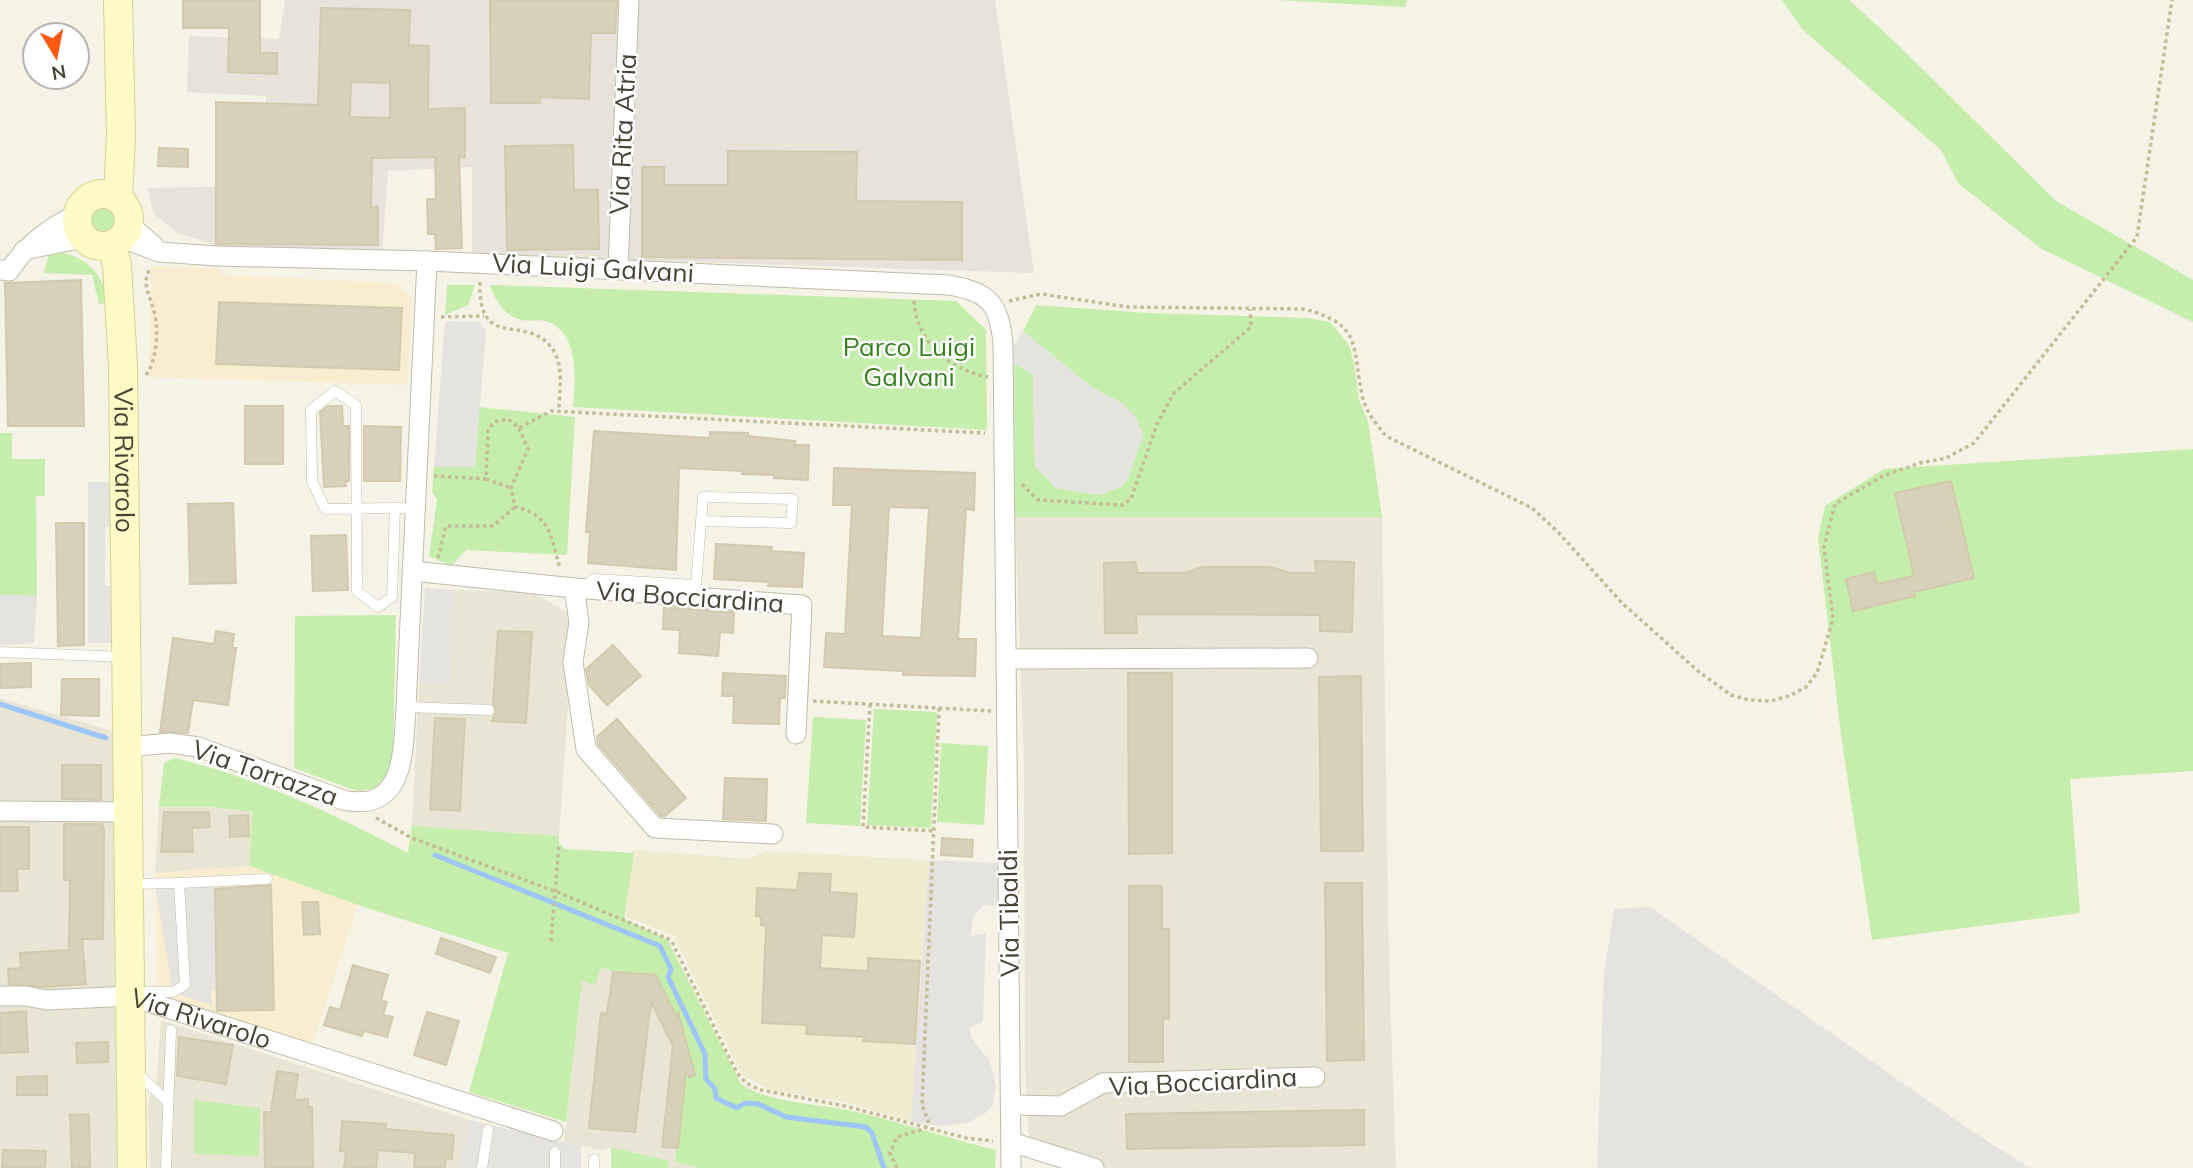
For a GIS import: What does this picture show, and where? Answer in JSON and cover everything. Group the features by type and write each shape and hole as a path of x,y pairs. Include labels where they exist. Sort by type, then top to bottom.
{"main road":[{"path":"105,224 121,136 118,0"},
{"name":"Via Rivarolo","path":"105,224 118,307 122,367 130,993"},
{"path":"130,993 132,1168"}],"street":[{"name":"Via Rita Atria","path":"618,269 629,0"},
{"name":"Via Luigi Galvani","path":"105,224 159,252 480,263 914,283 978,290 993,305"},
{"path":"0,270 9,271 23,250 54,225 105,224"},
{"name":"Via Torrazza","path":"126,747 170,743 198,747 343,800 362,804 385,793 395,782 402,764 406,707 426,261"},
{"name":"Via Tibaldi","path":"993,305 1002,330 1004,379 1011,1168"},
{"path":"412,572 573,588 579,622 573,662 586,749 655,828 773,834"},
{"name":"Via Bocciardina","path":"573,588 802,605 796,734"},
{"path":"1006,659 1308,658"},
{"path":"0,811 127,812"},
{"path":"0,996 26,996 47,1000 130,993"},
{"name":"Via Rivarolo","path":"130,993 553,1131"},
{"name":"Via Bocciardina","path":"1011,1105 1061,1106 1103,1083 1315,1077"},
{"path":"1011,1142 1094,1168"}],"lane":[{"path":"395,508 392,597 378,607 357,591 356,508 356,405 335,391 311,410 312,481 325,509 356,508 395,508 415,508"},
{"path":"573,588 594,579 696,584 703,497 793,499 791,523 701,522"},
{"path":"0,652 126,657"},
{"path":"406,707 489,710"},
{"path":"128,884 267,879"},
{"path":"130,993 173,992 185,985 179,883"},
{"path":"166,1168 171,1030"},
{"path":"131,1068 168,1102"},
{"path":"482,1168 488,1130"},
{"path":"555,1152 555,1168"}],"path":[{"path":"993,305 1041,295 1128,307 1304,309 1332,316 1353,342 1363,399 1371,418 1386,436 1532,508 1558,532 1622,603 1698,671 1731,695 1770,701 1807,687 1817,674 1827,644 1833,619 1824,547 1835,505 1883,476 1920,463 1946,458 1974,443 2137,237 2172,0"},
{"path":"480,263 479,305 484,316"},
{"path":"914,283 915,315 933,348 967,372 1004,379"},
{"path":"1005,472 1014,473 1038,500 1123,505 1130,499 1157,424 1174,393 1251,327 1250,309"},
{"path":"424,315 484,316 507,330 529,331 551,347 560,372 559,411"},
{"path":"519,428 551,411 559,411 1005,434"},
{"path":"486,479 488,431 494,422 508,419 519,428 528,449 511,488 515,508"},
{"path":"418,475 486,479 511,488"},
{"path":"434,574 446,526 493,526 515,508 533,511 545,524 573,588"},
{"path":"797,701 1007,711"},
{"path":"870,704 863,827 934,831"},
{"path":"897,1168 890,1153 897,1136 924,1129 929,1123 922,1105 939,709"},
{"path":"362,804 383,824 412,838 671,940 737,1073 746,1083 772,1093 845,1106 924,1129 966,1138 1011,1142"},
{"path":"551,941 559,844"}],"shaded area":[{"path":"285,0 995,0 1034,273 472,255 472,167 388,171 382,253 228,249 178,233 153,213 148,188 264,186 266,96 187,92 189,36 279,39"},
{"path":"151,266 220,269 221,275 396,283 412,298 407,385 149,377"},
{"path":"445,321 479,322 486,331 475,467 434,467"},
{"path":"1023,331 1094,389 1122,403 1136,417 1143,435 1128,479 1121,487 1099,495 1056,488 1035,466 1033,375 1014,363 1013,348"},
{"path":"88,482 113,482 113,526 105,527 105,586 112,586 112,643 88,643"},
{"path":"1015,517 1382,517 1389,966 1396,1168 1066,1168 1029,1143 1025,1068 1024,767"},
{"path":"425,588 455,590 449,685 419,682"},
{"path":"455,590 532,592 574,616 559,836 412,826 419,682 449,684"},
{"path":"0,595 37,596 34,643 0,645"},
{"path":"0,698 123,734 119,1168 0,1168"},
{"path":"159,807 213,807 252,812 250,866 155,873"},
{"path":"633,850 749,859 765,851 929,860 911,1122 845,1102 770,1090 741,1074 674,936 625,916"},
{"path":"929,860 998,863 999,907 985,904 973,917 971,936 986,933 983,1021 969,1028 973,1041 990,1061 996,1088 992,1107 967,1123 942,1126 911,1122"},
{"path":"250,866 358,905 312,1045 157,994 155,873"},
{"path":"155,884 215,885 217,989 211,990 212,1005 173,992"},
{"path":"1650,907 1973,1132 2030,1168 1597,1168 1604,974 1614,909"},
{"path":"601,967 620,974 656,975 688,1049 676,1162 699,1168 668,1168 669,1161 611,1147 602,1150 564,1142 582,980"},
{"path":"161,1020 469,1120 460,1168 150,1168 148,1103 157,1077"},
{"path":"469,1120 581,1146 581,1168 460,1168"}],"green space":[{"path":"1277,0 1407,0 1405,7"},
{"path":"1782,0 1849,0 2056,201 2193,280 2193,322 2040,248 1958,183 1941,150 1802,29"},
{"path":"102,206 112,210 116,220 112,230 102,234 92,230 88,220 92,210"},
{"path":"64,253 82,260 94,270 103,285 108,303 99,304 92,275 44,273 49,254"},
{"path":"447,285 475,285 468,305 445,315"},
{"name":"Parco Luigi Galvani","path":"490,285 956,301 986,330 987,430 573,407 573,360 566,337 549,322 522,320 510,315 498,302"},
{"path":"1036,305 1148,313 1309,318 1330,322 1349,345 1354,363 1359,400 1368,421 1382,517 1015,517 1014,363 1033,375 1035,466 1056,488 1099,495 1120,487 1122,403 1094,389 1023,331"},
{"path":"478,407 575,417 567,555 466,550 451,566 429,556 437,500 432,492 434,467 475,467"},
{"path":"0,433 12,433 12,459 45,459 45,496 36,496 37,596 0,595"},
{"path":"2193,449 2193,771 2070,779 2080,913 1872,940 1841,735 1818,538 1825,506 1884,469"},
{"path":"396,615 393,755 385,777 376,788 357,791 294,768 295,616"},
{"path":"874,709 937,712 931,828 867,825"},
{"path":"813,717 866,720 860,826 806,823"},
{"path":"941,743 988,746 984,825 937,822"},
{"path":"175,758 236,776 294,798 408,853 412,826 559,836 559,844 565,849 634,853 624,919 667,939 741,1084 766,1096 861,1113 996,1150 995,1168 699,1168 675,1162 688,1049 684,1033 655,975 620,974 601,967 595,985 582,981 566,1122 469,1092 508,953 358,905 250,866 252,812 213,807 159,807 164,763"},
{"path":"194,1100 260,1108 259,1156 194,1154"},
{"path":"611,1147 669,1161 668,1168 611,1168"}],"building":[{"path":"183,0 260,0 260,53 277,53 277,74 228,72 229,28 183,28"},
{"path":"490,0 617,0 615,33 591,33 589,99 540,97 540,103 491,103"},
{"path":"321,8 410,10 409,45 429,46 428,109 465,108 465,157 459,157 462,248 436,249 435,234 428,234 427,199 436,199 435,157 372,158 371,207 378,207 378,245 216,244 216,102 318,105","holes":["351,82 390,83 390,118 350,117"]},
{"path":"573,145 574,190 598,190 599,249 507,250 505,146"},
{"path":"159,148 188,149 188,167 158,166"},
{"path":"728,151 857,152 856,201 962,202 962,260 642,257 642,167 664,167 664,185 728,185"},
{"path":"81,280 84,426 8,426 5,283"},
{"path":"219,302 402,308 399,370 216,364"},
{"path":"245,406 283,406 283,464 245,464"},
{"path":"328,406 342,406 343,426 349,426 349,481 345,481 346,486 324,487 320,412"},
{"path":"364,426 401,427 400,481 364,481"},
{"path":"594,431 710,438 710,432 748,433 748,436 795,441 795,445 809,445 808,480 742,474 743,471 679,468 676,570 588,563 590,532 586,532"},
{"path":"834,468 975,473 974,510 966,509 958,639 976,639 975,676 903,675 903,671 824,667 826,633 845,634 852,505 833,505","holes":["889,507 929,508 921,638 882,636"]},
{"path":"1951,481 1974,578 1914,592 1915,596 1853,611 1846,579 1874,572 1877,584 1914,576 1895,493"},
{"path":"233,503 236,583 190,584 188,504"},
{"path":"56,523 84,523 84,645 58,646"},
{"path":"346,535 348,590 313,591 311,536"},
{"path":"716,544 772,547 771,551 804,553 802,587 714,579"},
{"path":"1315,561 1354,562 1352,632 1320,631 1320,615 1136,614 1137,633 1105,633 1104,563 1135,562 1138,573 1185,573 1202,567 1270,567 1291,573 1316,573"},
{"path":"664,607 734,612 733,633 720,632 718,656 679,653 680,630 663,629"},
{"path":"216,631 234,634 232,648 236,648 228,705 193,700 188,733 160,732 173,638 214,644"},
{"path":"498,631 532,632 526,723 492,721 496,711 493,704"},
{"path":"613,645 641,676 607,705 589,685 586,669"},
{"path":"31,663 31,687 0,688 0,664"},
{"path":"723,673 786,676 785,698 780,698 779,724 733,723 734,696 722,696"},
{"path":"1128,673 1172,673 1172,853 1129,854"},
{"path":"1361,676 1363,851 1321,851 1319,677"},
{"path":"62,679 99,679 99,716 61,715"},
{"path":"435,718 465,719 460,811 430,809"},
{"path":"617,719 686,798 665,816 661,816 598,744 597,737"},
{"path":"62,765 101,765 101,800 62,799"},
{"path":"725,778 767,779 766,821 723,819"},
{"path":"164,812 209,812 210,827 192,828 193,852 161,852"},
{"path":"248,815 249,836 230,837 229,816"},
{"path":"64,824 102,824 103,939 82,939 86,984 43,987 9,984 8,969 21,968 20,953 69,950 70,880 64,880"},
{"path":"0,827 29,827 29,869 17,869 18,891 0,891"},
{"path":"942,838 973,840 972,857 941,855"},
{"path":"799,873 831,874 830,892 857,894 854,937 822,935 820,968 868,971 868,958 920,961 915,1044 863,1041 865,1037 806,1034 807,1025 762,1023 766,926 761,925 761,917 756,916 757,888 797,890"},
{"path":"1325,883 1362,883 1364,1060 1327,1061"},
{"path":"271,885 274,1010 217,1011 215,889"},
{"path":"1129,886 1162,886 1162,929 1169,929 1169,1019 1163,1018 1163,1062 1129,1062"},
{"path":"302,902 318,902 320,934 304,935"},
{"path":"441,938 496,957 490,973 436,954"},
{"path":"353,965 388,975 381,1000 387,1002 383,1015 393,1017 387,1037 364,1031 362,1036 324,1025 330,1007 340,1010"},
{"path":"613,972 656,975 677,1018 678,1012 695,1075 689,1077 686,1071 678,1148 662,1147 673,1046 651,1002 635,1132 589,1128 601,1013 607,1014"},
{"path":"26,1011 28,1052 0,1053 0,1013"},
{"path":"427,1012 459,1021 446,1065 414,1055"},
{"path":"179,1037 233,1045 226,1084 177,1076"},
{"path":"108,1042 108,1062 77,1063 76,1043"},
{"path":"277,1071 298,1074 294,1100 308,1099 308,1107 312,1107 313,1168 265,1168 264,1112 271,1112"},
{"path":"47,1076 47,1095 17,1095 17,1077"},
{"path":"1364,1110 1364,1145 1127,1149 1126,1114"},
{"path":"89,1114 90,1168 72,1168 70,1115"},
{"path":"342,1121 386,1124 386,1129 454,1135 452,1159 446,1158 445,1168 414,1168 415,1153 378,1150 376,1168 344,1168 346,1152 340,1151"},
{"path":"3,1150 46,1151 45,1168 2,1168"}],"waterway":[{"path":"0,704 106,738"},
{"path":"435,855 660,946 671,969 668,977 705,1054 706,1079 715,1089 716,1098 737,1108 745,1103 758,1104 786,1117 866,1127 872,1133 884,1168"}]}
